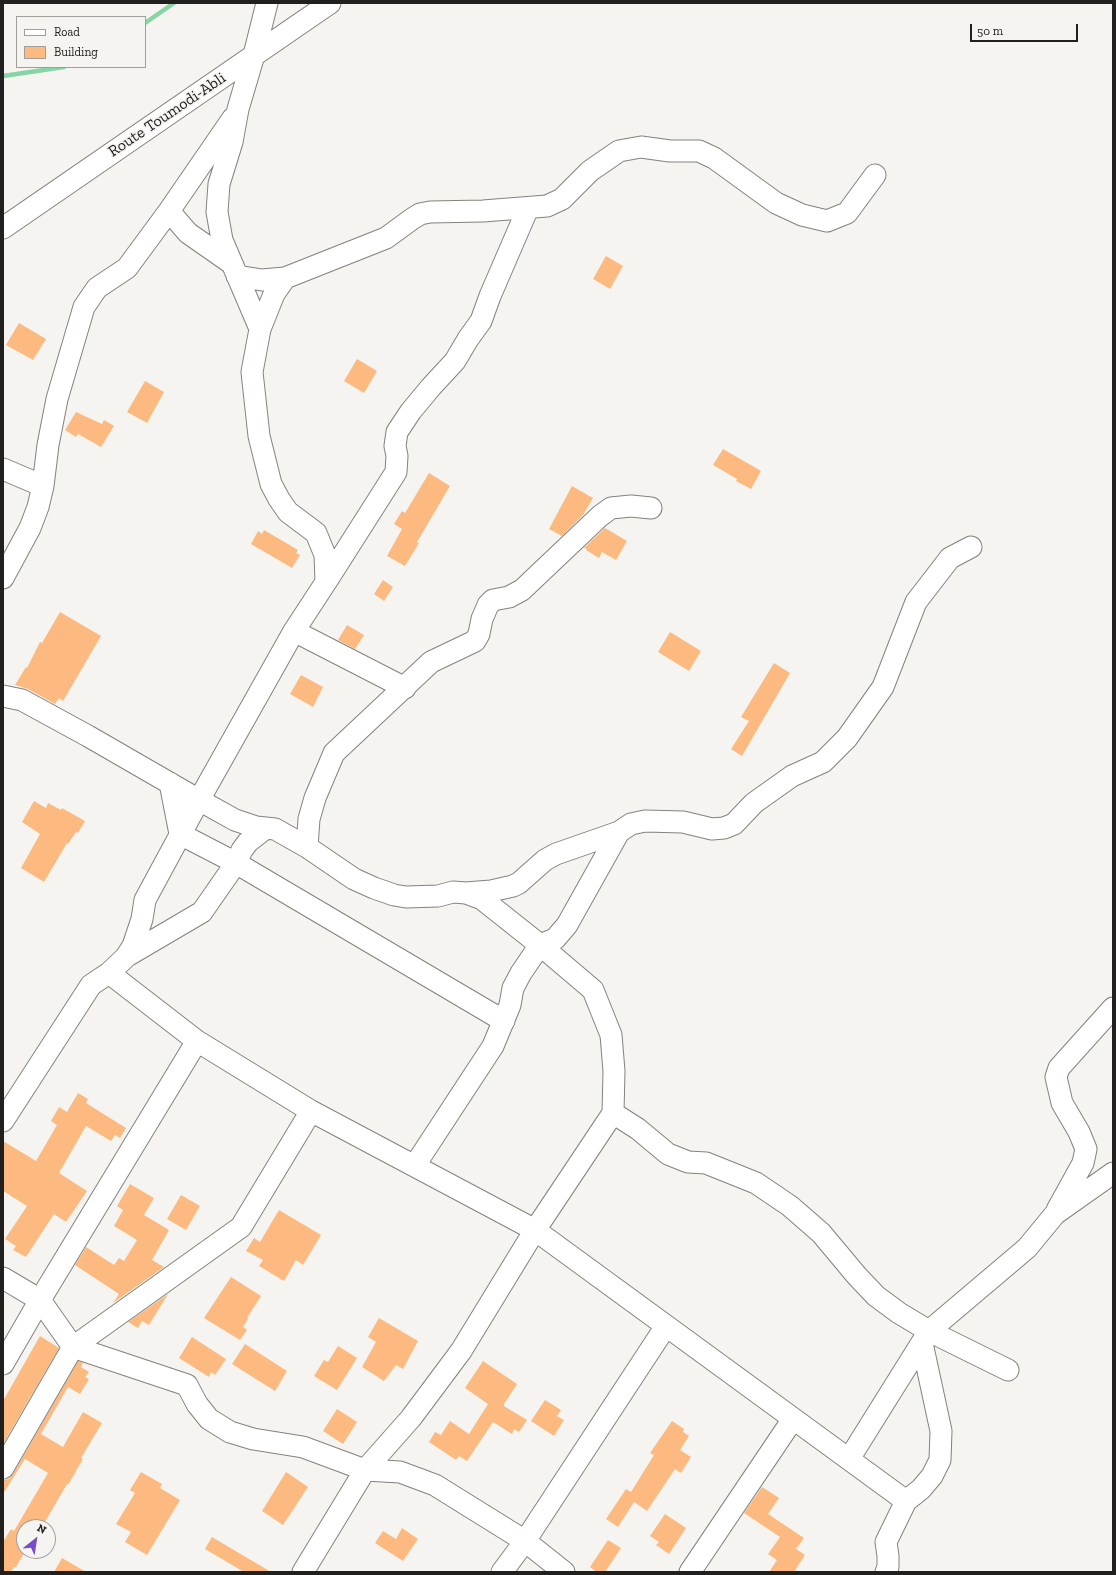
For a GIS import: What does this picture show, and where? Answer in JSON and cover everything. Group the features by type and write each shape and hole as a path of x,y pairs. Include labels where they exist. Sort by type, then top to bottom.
{"street":[{"path":"260,329 222,240 216,212 219,184 232,142 238,110 267,3"},
{"name":"Route Toumodi-Abli","path":"3,228 330,3"},
{"path":"3,578 30,528 38,507 44,486 48,445 57,399 84,307 97,288 127,268 169,211 238,110"},
{"path":"169,211 188,233 234,269 262,280 285,278 386,238 420,214 430,212 483,211 547,206 562,199 590,171 620,151 641,147 670,151 699,151 714,158 776,203 802,215 827,221 847,213 875,174"},
{"path":"3,1122 91,986 109,974 126,957 133,946 138,935 145,900 180,834 294,631 396,472 397,456 395,446 397,432 411,411 431,386 455,361 481,321 490,296 528,208"},
{"path":"285,278 274,294 260,329 252,372 259,436 271,484 278,500 288,512 316,533 325,555 326,582"},
{"path":"3,469 44,486"},
{"path":"306,847 309,819 314,798 334,753 431,662 474,641 479,634 482,619 488,605 493,600 509,597 522,590 600,516 611,508 631,506 651,508"},
{"path":"3,696 22,700 235,820 256,827 275,829 354,878 374,888 394,895 406,897 438,896 453,892 466,893 491,891 513,886 519,883 545,860 556,854 619,832 631,824 645,820 683,822 712,829 729,826 734,824 754,803 792,776 823,762 847,738 883,687 916,602 950,558 971,547"},
{"path":"294,631 405,688"},
{"path":"170,783 180,834"},
{"path":"126,957 202,912 236,863 242,850 248,842 266,828"},
{"path":"415,1165 493,1046 510,1005 513,988 520,973 540,945 556,939 567,925 619,832"},
{"path":"180,834 236,863 504,1021"},
{"path":"303,1572 365,1470 411,1418 461,1351 535,1230 613,1113 614,1071 611,1035 593,990 482,899 466,893"},
{"path":"109,974 197,1041 311,1111 535,1230 906,1501"},
{"path":"849,1459 926,1337 1022,1252 1054,1214 1083,1163 1086,1149 1079,1132 1062,1103 1057,1086 1059,1068 1113,1008"},
{"path":"3,1364 40,1300 197,1041"},
{"path":"3,1468 73,1347 241,1227 311,1111"},
{"path":"613,1113 638,1129 668,1154 688,1162 706,1163 756,1183 790,1206 821,1233 876,1296 899,1313 926,1337 1008,1370"},
{"path":"1054,1214 1113,1173"},
{"path":"3,1278 40,1300 73,1347 187,1385 197,1404 210,1419 230,1432 253,1439 303,1447 365,1470 400,1472 435,1485 525,1541 564,1572"},
{"path":"502,1572 525,1541 666,1326"},
{"path":"886,1572 888,1566 888,1556 886,1542 906,1501 921,1489 932,1476 940,1460 941,1431 926,1337"},
{"path":"690,1572 793,1419"}],"building":[{"path":"606,256 623,266 610,289 593,279"},
{"path":"19,323 46,339 33,360 6,345"},
{"path":"357,359 377,371 364,393 344,381"},
{"path":"145,381 164,392 147,423 127,412"},
{"path":"76,412 102,424 104,420 114,426 101,447 78,434 76,437 65,430"},
{"path":"723,449 761,471 751,489 736,481 737,479 713,465"},
{"path":"429,473 450,486 417,542 419,543 405,566 387,556 402,529 394,524 402,511 405,513"},
{"path":"572,486 593,498 583,515 562,536 549,529"},
{"path":"605,528 627,541 616,560 602,552 599,558 584,548"},
{"path":"264,530 298,550 296,553 300,555 292,568 251,544 258,531 262,534"},
{"path":"383,580 393,587 384,601 374,594"},
{"path":"60,612 101,636 63,701 59,698 55,704 28,689 15,685 26,667 27,668 40,642 42,643"},
{"path":"347,625 364,635 355,649 338,640"},
{"path":"670,632 701,651 689,671 658,652"},
{"path":"774,663 790,673 742,756 731,749 749,721 741,717"},
{"path":"301,675 323,687 313,707 290,694"},
{"path":"34,801 46,808 48,803 61,810 62,808 85,821 78,833 76,832 68,844 67,843 44,882 21,868 40,834 22,822"},
{"path":"78,1093 88,1099 86,1103 126,1128 120,1138 115,1135 111,1141 86,1126 59,1173 87,1191 66,1222 54,1214 26,1257 13,1250 16,1246 5,1239 27,1206 3,1191 3,1141 36,1161 57,1125 51,1121 59,1107 67,1112"},
{"path":"130,1184 154,1198 144,1215 169,1230 152,1260 164,1267 113,1303 119,1294 75,1265 86,1247 114,1265 119,1258 124,1261 137,1240 114,1226 123,1210 117,1206"},
{"path":"181,1195 200,1206 186,1230 167,1219"},
{"path":"279,1210 321,1235 303,1265 296,1260 284,1281 259,1266 263,1260 246,1251 254,1238 260,1242"},
{"path":"231,1277 261,1296 247,1318 248,1319 243,1327 247,1330 240,1340 204,1318"},
{"path":"168,1294 149,1325 142,1321 138,1328 128,1322"},
{"path":"379,1318 418,1341 403,1369 396,1365 384,1381 362,1367 376,1342 368,1337"},
{"path":"40,1336 59,1348 3,1444 3,1401"},
{"path":"192,1337 226,1359 215,1375 211,1372 209,1377 179,1358"},
{"path":"245,1344 287,1371 275,1391 232,1364"},
{"path":"338,1346 357,1358 337,1390 314,1376 324,1360 328,1362"},
{"path":"78,1361 83,1363 81,1367 89,1372 85,1377 89,1379 80,1394 68,1387 41,1434 63,1447 83,1412 102,1423 81,1458 83,1459 47,1519 21,1519 48,1473 25,1459 3,1494 3,1480 9,1479"},
{"path":"483,1361 517,1384 504,1406 527,1420 519,1432 514,1429 512,1434 493,1422 467,1461 459,1456 456,1460 429,1442 435,1432 441,1435 450,1421 469,1434 488,1404 465,1388"},
{"path":"545,1400 561,1410 557,1416 564,1420 554,1436 531,1421"},
{"path":"337,1409 357,1422 343,1444 323,1431"},
{"path":"672,1421 684,1429 683,1432 689,1436 680,1450 691,1457 681,1473 675,1469 647,1511 634,1502 618,1527 606,1519 626,1489 631,1492 654,1455 650,1453"},
{"path":"141,1472 162,1484 160,1488 180,1500 147,1555 125,1542 131,1532 116,1524 135,1493 130,1490"},
{"path":"286,1472 308,1487 283,1525 262,1511"},
{"path":"762,1487 779,1498 768,1514 804,1538 796,1549 805,1555 794,1572 769,1572 777,1560 768,1554 780,1537 744,1513"},
{"path":"665,1514 686,1528 669,1554 656,1545 659,1542 650,1536"},
{"path":"16,1528 16,1559 21,1559 11,1572 3,1572 3,1542 11,1529 14,1531"},
{"path":"402,1528 418,1539 403,1561 375,1543 383,1531 396,1539"},
{"path":"212,1537 271,1572 244,1572 205,1549"},
{"path":"608,1540 621,1548 605,1572 597,1572 590,1567"},
{"path":"62,1558 86,1572 54,1572"}],"waterway":[{"path":"146,22 174,3"},
{"path":"3,76 57,68"}]}
